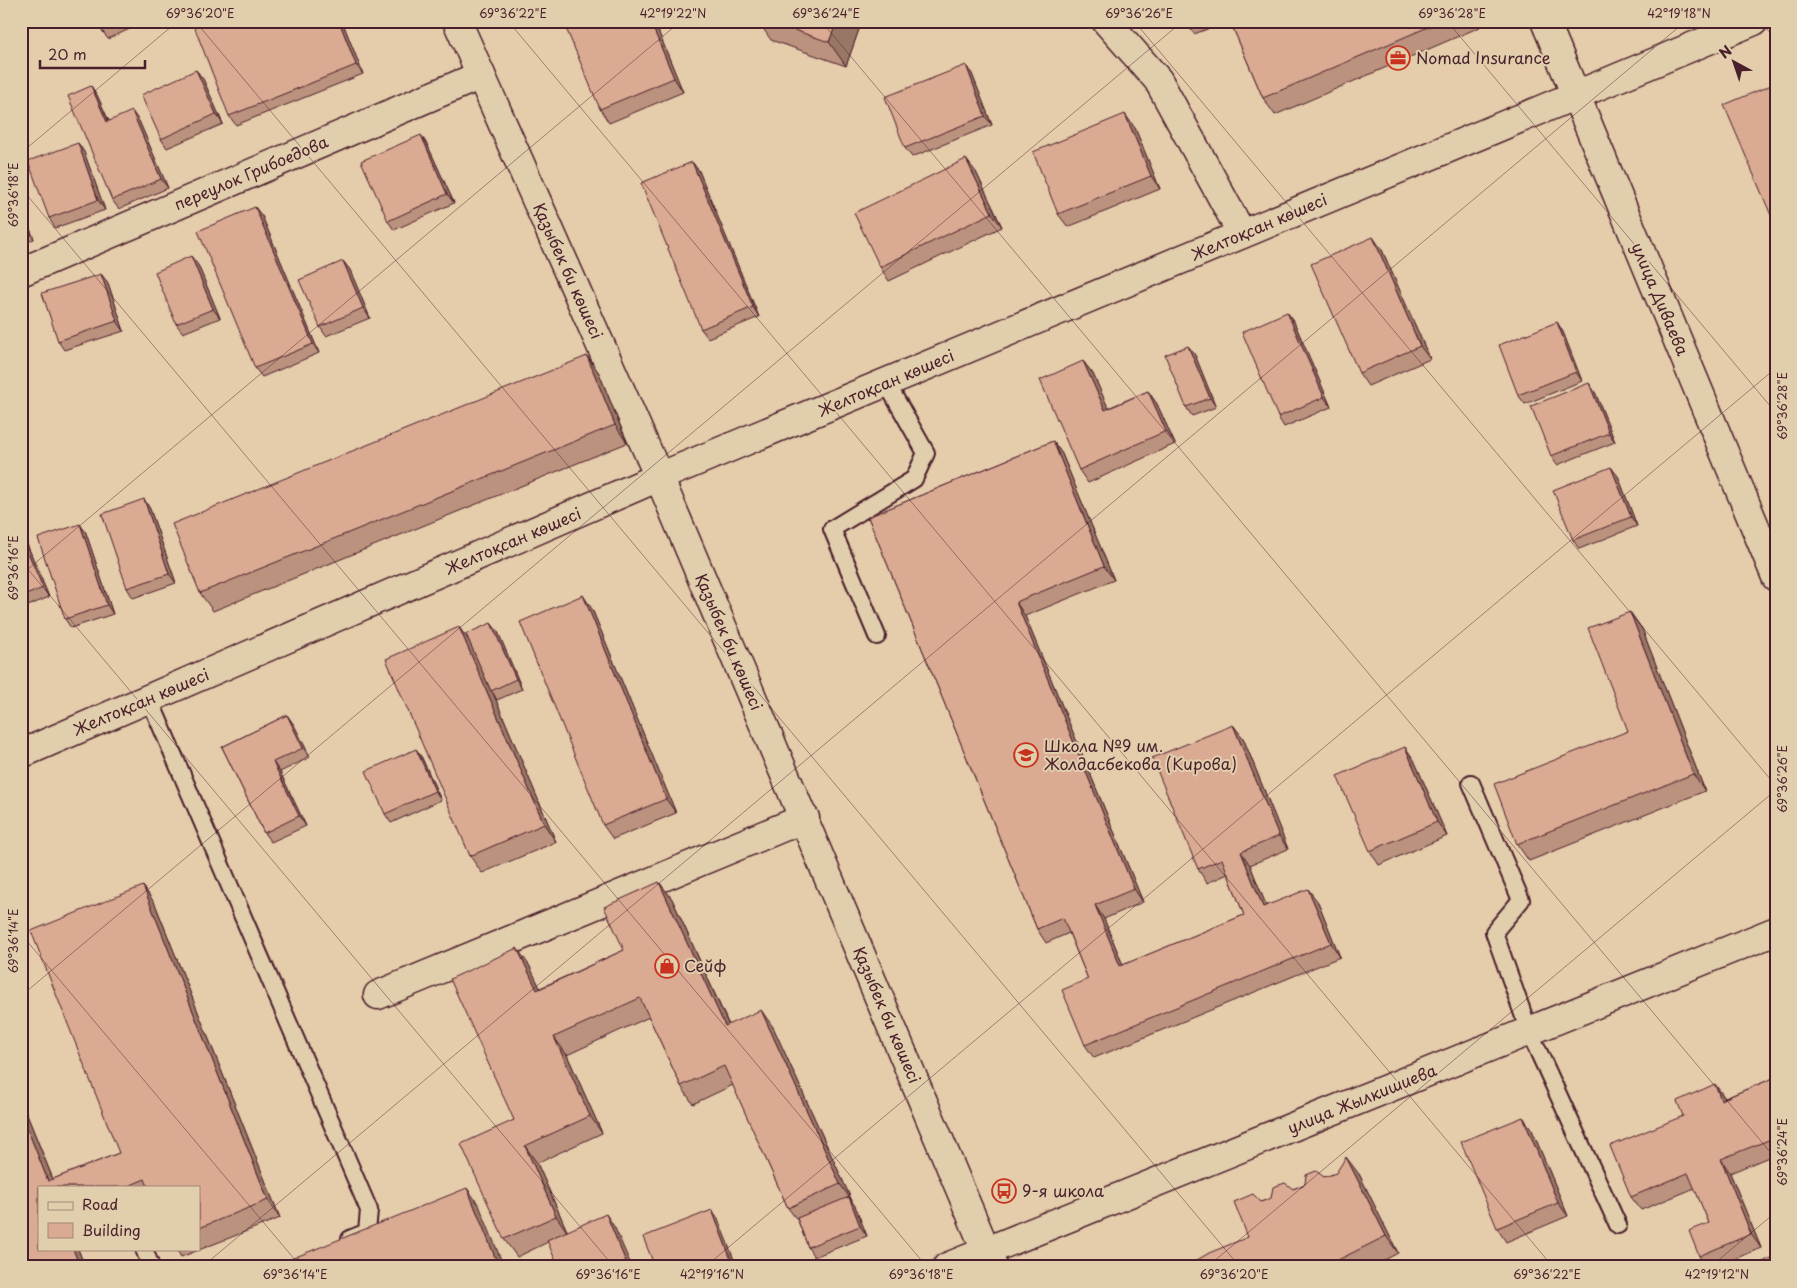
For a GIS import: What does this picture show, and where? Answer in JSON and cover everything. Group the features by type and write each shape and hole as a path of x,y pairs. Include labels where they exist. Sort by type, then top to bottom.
{"street":[{"name":"Қазыбек би көшесі","path":"457,21 659,477 805,818 990,1259"},
{"path":"1106,21 1158,80 1242,234"},
{"name":"улица Диваева","path":"1544,21 1776,577"},
{"name":"Желтоқсан көшесі","path":"21,754 659,477 1754,21"},
{"name":"переулок Грибоедова","path":"21,272 481,75"},
{"path":"378,995 805,818"},
{"name":"улица Жылкишиева","path":"947,1267 990,1259 1529,1031 1776,931"}],"lane":[{"path":"877,636 832,529 914,478 926,453 886,382"},
{"path":"149,698 369,1210 367,1232 332,1248"},
{"path":"1471,782 1521,900 1494,932 1529,1031 1618,1225"},
{"path":"144,1250 151,1267"}],"building":[{"path":"98,21 120,21 101,29"},
{"path":"192,21 339,21 356,65 229,116"},
{"path":"563,21 650,21 674,78 600,109"},
{"path":"768,21 837,21 829,42"},
{"path":"1186,21 1198,21 1188,25"},
{"path":"1230,21 1442,21 1263,98"},
{"path":"966,65 985,116 905,148 885,97"},
{"path":"196,70 216,114 161,139 141,95"},
{"path":"1776,83 1776,227 1724,105"},
{"path":"91,86 107,122 132,111 161,179 112,200 68,96"},
{"path":"1125,114 1151,176 1058,214 1033,152"},
{"path":"421,135 447,194 388,221 361,161"},
{"path":"78,143 98,200 49,218 28,161"},
{"path":"966,159 992,213 880,267 854,213"},
{"path":"692,162 753,307 701,329 641,183"},
{"path":"255,207 313,344 255,368 198,231"},
{"path":"21,214 28,229 21,232"},
{"path":"1373,237 1420,346 1359,373 1311,264"},
{"path":"191,256 213,309 176,324 155,272"},
{"path":"343,261 363,308 320,327 299,280"},
{"path":"101,274 117,321 58,341 42,293"},
{"path":"1287,312 1324,397 1278,417 1242,332"},
{"path":"1557,322 1576,372 1518,395 1499,345"},
{"path":"1188,346 1210,398 1186,407 1165,355"},
{"path":"587,356 615,425 200,593 172,524"},
{"path":"1083,361 1105,410 1148,391 1166,431 1079,470 1040,380"},
{"path":"1589,383 1609,433 1551,456 1531,406"},
{"name":"Школа №9 им. Жолдасбекова (Кирова)","path":"1053,441 1104,566 1016,602 1134,889 1095,905 1120,966 1244,915 1222,859 1198,869 1152,758 1233,725 1279,836 1241,852 1263,907 1308,889 1331,943 1085,1045 1062,990 1088,979 1063,918 1037,929 868,517"},
{"path":"1611,467 1631,517 1573,540 1553,490"},
{"path":"144,499 169,574 127,588 102,514"},
{"path":"80,524 107,605 65,619 38,538"},
{"path":"21,536 43,588 21,597"},
{"path":"583,595 666,799 603,825 520,622"},
{"path":"1630,612 1693,774 1517,844 1494,784 1628,731 1588,628"},
{"path":"491,623 516,679 491,691 466,634"},
{"path":"459,627 544,824 470,856 386,659"},
{"path":"287,715 303,748 273,762 299,816 264,833 222,747"},
{"path":"1405,747 1437,822 1370,851 1337,776"},
{"path":"416,749 435,791 385,814 366,771"},
{"path":"659,882 725,1026 761,1010 840,1184 788,1208 724,1066 681,1086 640,998 554,1037 590,1116 525,1146 556,1216 504,1239 461,1144 514,1120 450,979 517,948 537,990 624,950 604,907"},
{"path":"143,886 268,1200 200,1228 200,1186 148,1186 145,1179 128,1186 38,1186 38,1250 73,1250 80,1267 21,1267 21,1113 48,1181 119,1153 31,931"},
{"path":"1776,1077 1776,1137 1721,1159 1751,1234 1699,1256 1689,1231 1709,1223 1688,1173 1631,1197 1610,1146 1683,1116 1677,1101 1715,1084 1721,1100"},
{"path":"1523,1117 1558,1203 1497,1228 1461,1142"},
{"path":"1346,1157 1386,1236 1324,1267 1193,1267 1192,1263 1209,1253 1248,1237 1234,1202 1253,1194 1261,1202 1271,1198 1273,1187 1285,1183 1293,1189 1305,1184 1306,1175 1316,1171 1324,1177 1336,1173"},
{"path":"467,1188 499,1267 271,1267"},
{"path":"849,1197 860,1226 808,1247 797,1218"},
{"path":"712,1210 733,1265 729,1267 655,1267 643,1237"},
{"path":"606,1214 628,1267 558,1267 547,1240"},
{"path":"1776,1256 1776,1267 1751,1267"}],"place":[{"name":"Nomad Insurance","path":"1398,58"},
{"name":"Школа №9 им. Жолдасбекова (Кирова)","path":"1026,755"},
{"name":"Сейф","path":"667,966"},
{"name":"9-я школа","path":"1004,1191"}]}
